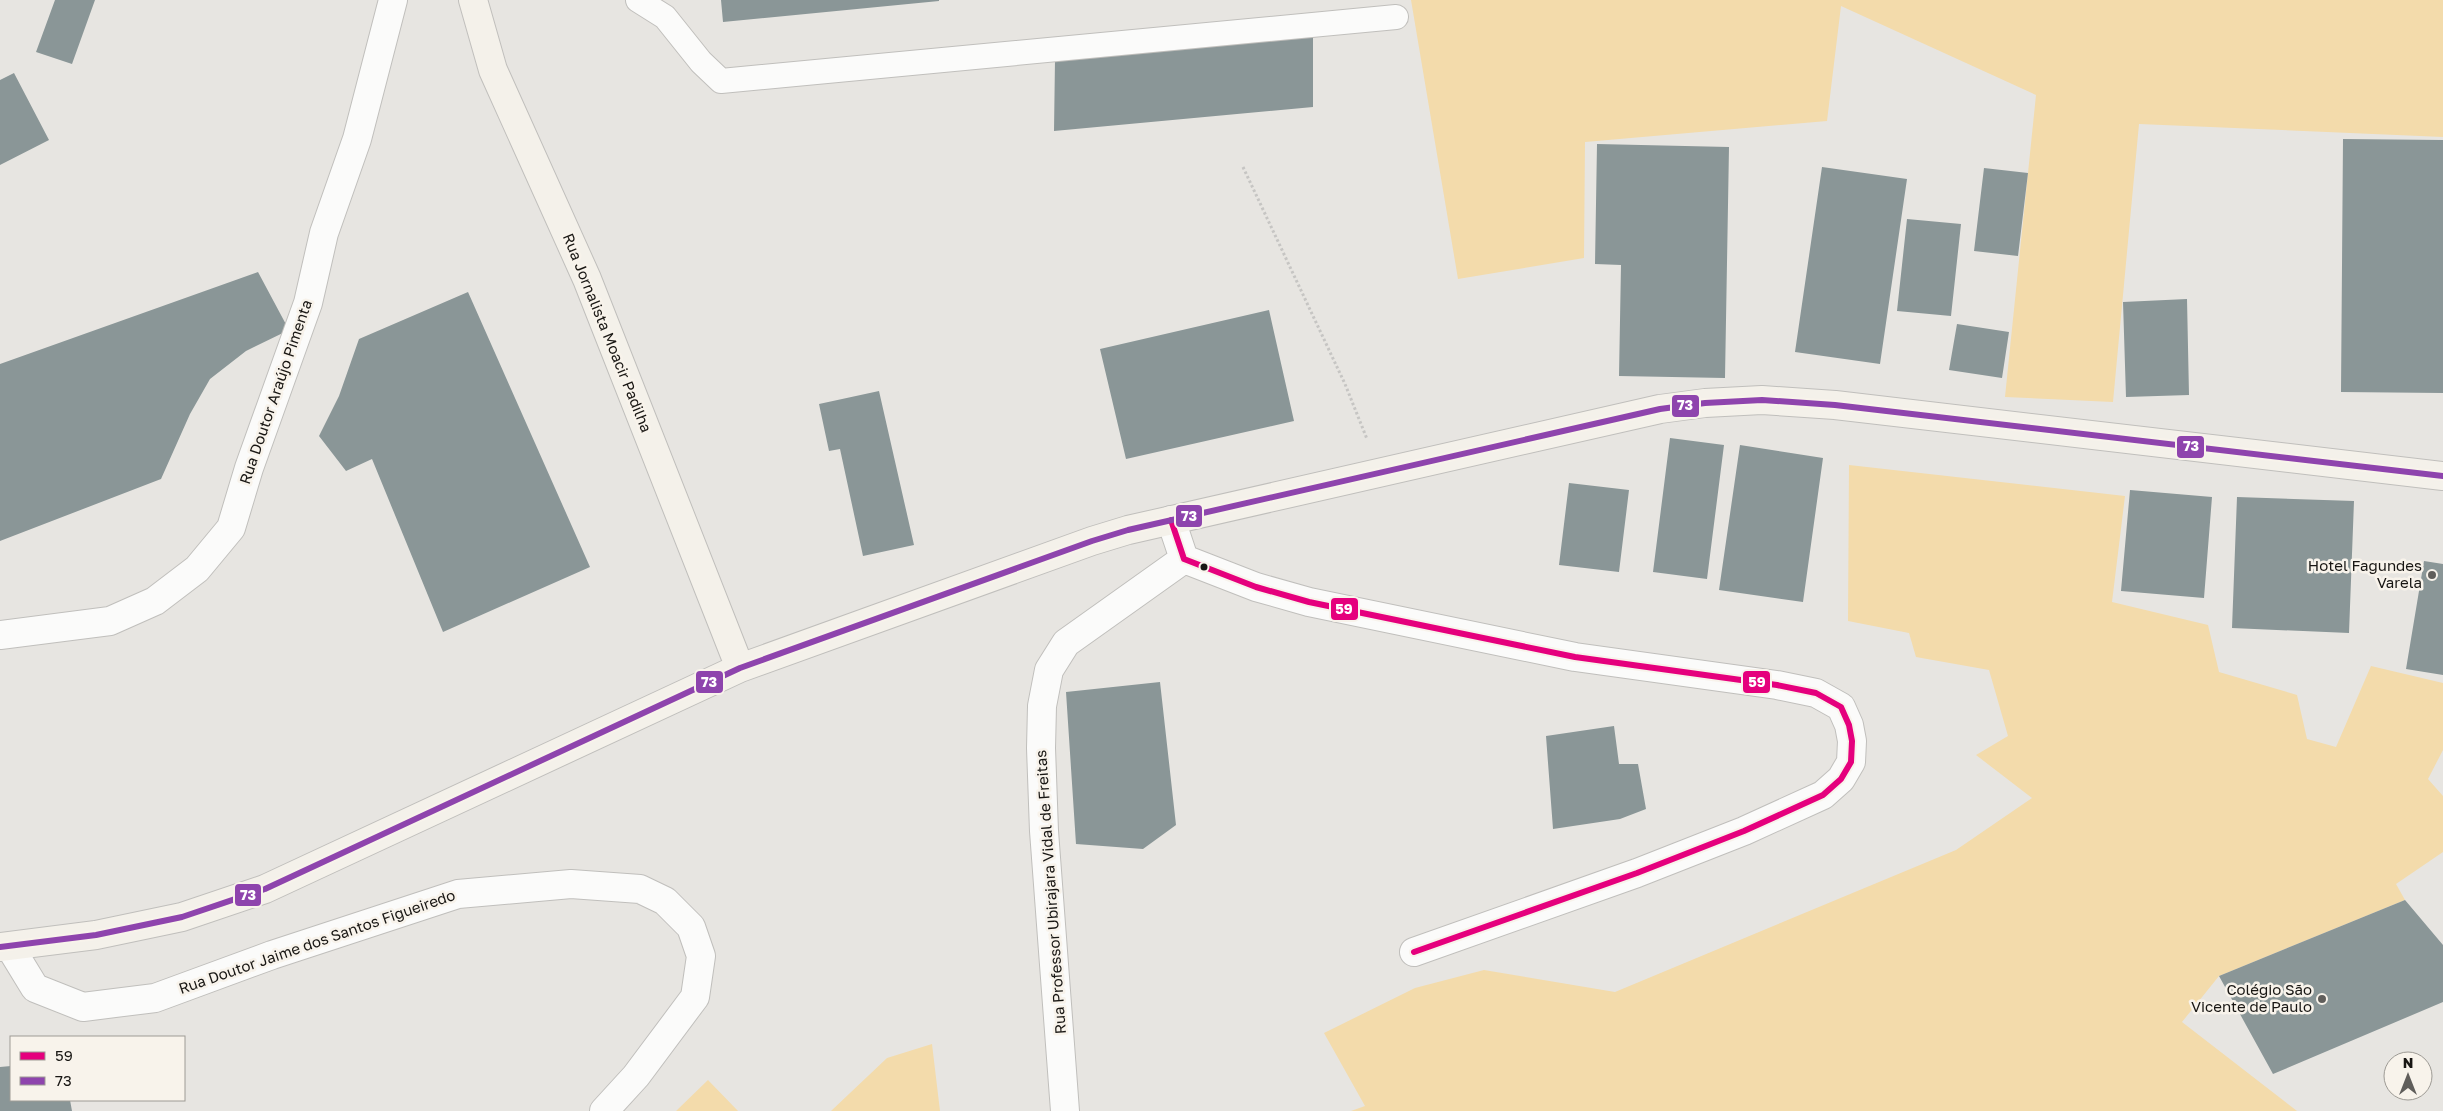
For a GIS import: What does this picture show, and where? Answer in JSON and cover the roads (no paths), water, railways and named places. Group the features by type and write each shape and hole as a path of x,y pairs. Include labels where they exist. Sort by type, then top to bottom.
{"main road":[{"name":"Rua Jornalista Moacir Padilha","path":"473,0 493,70 588,279 740,668"},
{"path":"5,947 96,935 182,917 264,889 740,668 1092,541 1171,520 1660,409 1705,403 1762,400 1913,414 2443,476"}],"street":[{"name":"Rua Doutor Araújo Pimenta","path":"0,635 110,621 155,601 197,569 231,528 249,468 308,303 324,233 357,139 393,0"},
{"path":"1171,520 1184,559 1256,587 1310,602 1575,657 1777,684 1816,693 1841,707 1850,724 1852,741 1851,762 1841,779 1823,795 1744,831 1637,872 1414,952"},
{"name":"Rua Professor Ubirajara Vidal de Freitas","path":"1065,1111 1045,841 1041,757 1042,706 1049,670 1066,643 1184,559"},
{"name":"Rua Doutor Jaime dos Santos Figueiredo","path":"5,947 35,988 83,1007 155,998 272,955 458,894 571,884 640,889 665,901 692,927 701,956 695,997 636,1076 604,1111"}],"lane":[{"path":"638,0 666,17 700,62 721,81 1396,17"}],"place":[{"name":"Hotel Fagundes Varela","path":"2432,575"},
{"name":"Colégio São Vicente de Paulo","path":"2322,999"}]}
